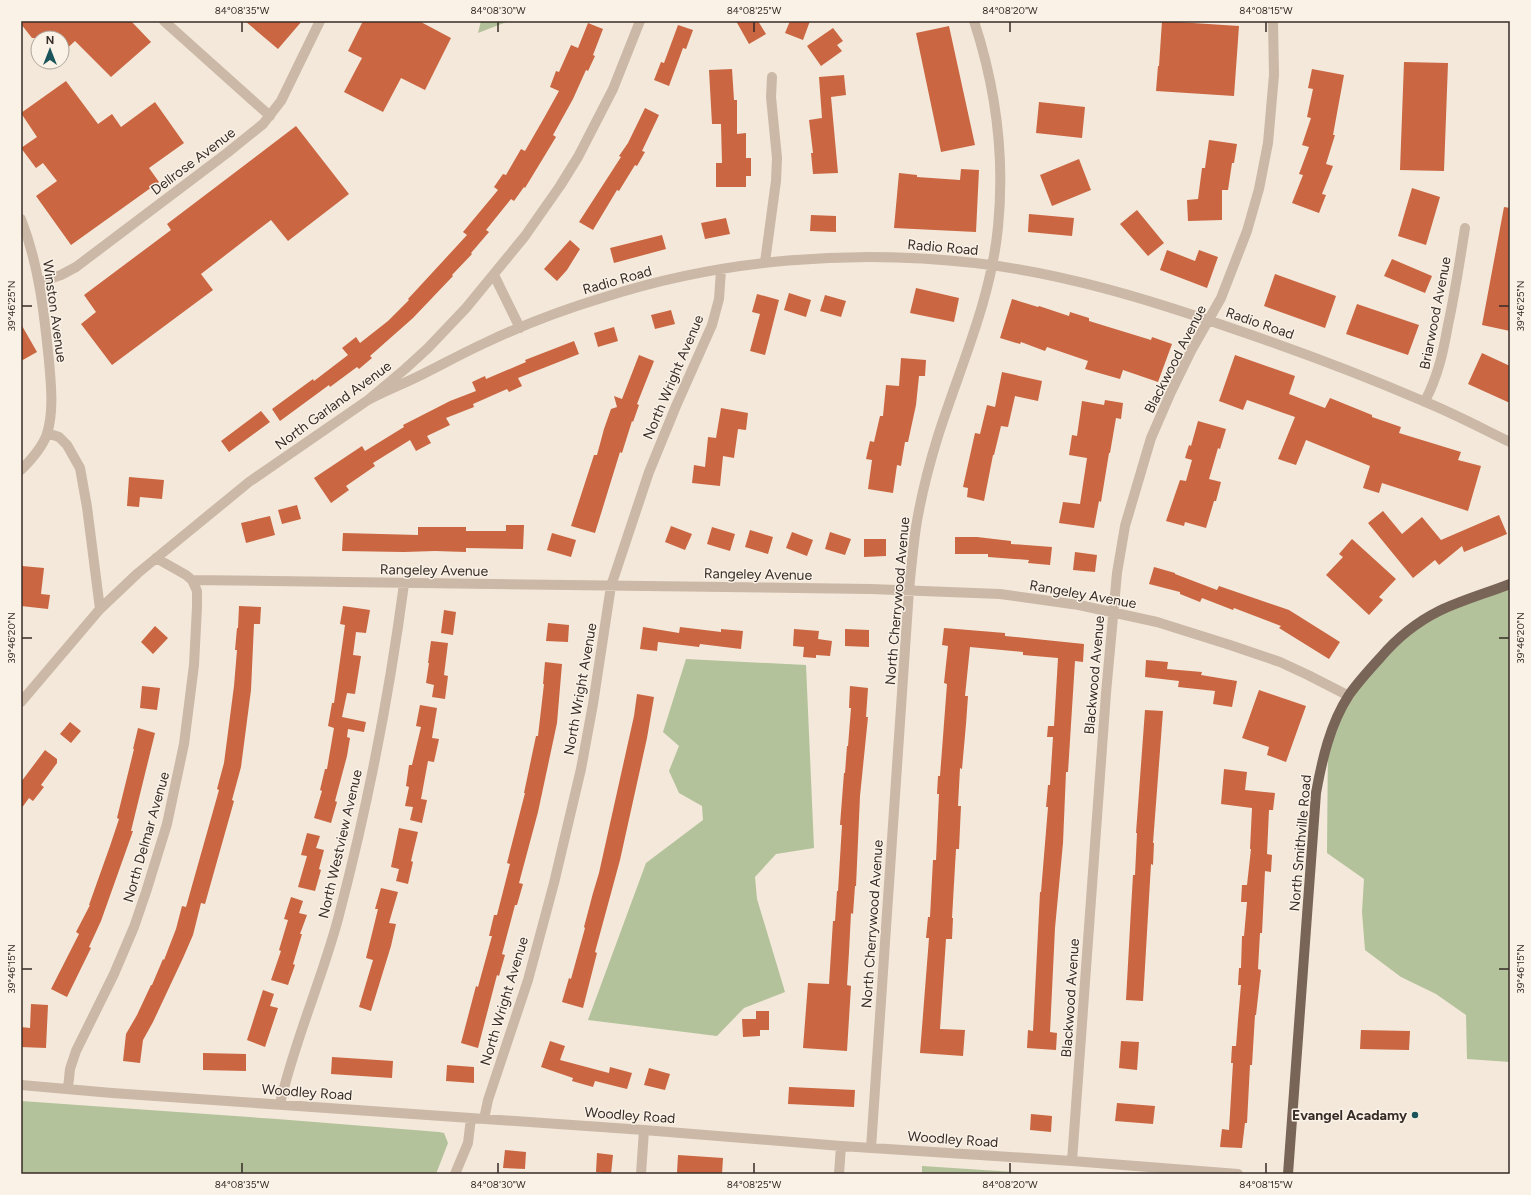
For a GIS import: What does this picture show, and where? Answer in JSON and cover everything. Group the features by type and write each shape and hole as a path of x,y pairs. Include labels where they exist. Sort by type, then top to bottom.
{"main road":[{"name":"North Smithville Road","path":"1288,1174 1316,793 1328,742 1349,696 1365,674 1390,646 1406,632 1438,611 1510,584"}],"street":[{"path":"164,21 270,116"},
{"name":"Dellrose Avenue","path":"40,282 61,275 76,267 263,124 281,101 320,21"},
{"name":"North Garland Avenue","path":"21,702 100,609 138,573 249,482 368,400 428,348 466,308 494,275 542,213 578,157 613,89 640,21"},
{"name":"North Cherrywood Avenue","path":"871,1148 909,590 916,527 924,488 940,431 979,318 992,266 998,228 1000,196 998,135 992,86 974,21"},
{"name":"Blackwood Avenue","path":"1072,1161 1106,693 1117,573 1125,526 1151,438 1191,351 1210,320 1221,298 1247,231 1258,193 1269,137 1274,75 1273,21"},
{"path":"766,262 776,181 777,158 771,97 772,77"},
{"name":"Winston Avenue","path":"21,219 40,282 50,374 51,408 47,433 44,441 34,456 21,470"},
{"name":"Briarwood Avenue","path":"1425,402 1440,368 1465,228"},
{"name":"Radio Road","path":"368,400 486,342 545,317 607,296 674,278 766,262 905,257 992,266 1030,272 1102,288 1168,307 1289,348 1425,402 1510,442"},
{"name":"North Wright Avenue","path":"484,1119 488,1100 528,980 554,883 593,704 611,586 649,472 712,325 719,299 721,270"},
{"path":"494,275 520,328"},
{"path":"47,433 59,437 67,445 80,468 88,507 100,609"},
{"path":"156,558 192,580"},
{"name":"Rangeley Avenue","path":"192,580 909,590 1000,594 1079,605 1157,622 1230,644 1280,662 1349,696"},
{"name":"North Delmar Avenue","path":"68,1088 70,1069 76,1051 114,974 134,927 169,817 184,744 194,665 197,591 192,580"},
{"name":"North Westview Avenue","path":"280,1104 285,1082 312,1004 337,920 360,826 379,738 398,629 404,584"},
{"name":"Woodley Road","path":"21,1085 1238,1174"},
{"path":"455,1174 468,1143 471,1118"},
{"path":"641,1174 644,1130"},
{"path":"839,1174 841,1146"}],"green space":[{"path":"481,21 509,21 478,33"},
{"path":"1510,584 1510,1062 1467,1059 1466,1015 1436,994 1401,977 1365,950 1362,912 1364,879 1327,853 1328,742 1365,674 1438,611"},
{"path":"686,659 806,665 814,848 776,854 755,877 757,899 785,992 744,1008 717,1036 588,1020 646,863 703,820 702,806 679,793 669,771 679,746 663,732"},
{"path":"21,1101 439,1132 444,1133 448,1143 436,1174 21,1174"},
{"path":"922,1166 1043,1174 922,1174"}],"building":[{"path":"21,21 131,21 151,42 111,77 75,41 70,46 70,30 30,30 30,35 21,24"},
{"path":"245,21 302,21 278,49"},
{"path":"363,21 419,21 451,38 425,90 401,78 383,112 344,92 362,58 348,51"},
{"path":"736,21 758,21 766,34 749,44"},
{"path":"790,21 810,21 803,40 785,33"},
{"path":"1162,21 1239,26 1234,96 1156,91"},
{"path":"588,23 603,29 593,55 595,56 588,71 586,70 573,99 553,135 556,137 525,188 524,187 514,201 511,199 486,230 489,232 471,253 472,254 452,275 453,276 413,318 370,356 372,358 359,369 357,367 330,387 329,385 280,421 272,409 313,379 314,381 348,355 342,348 356,337 360,343 388,321 409,300 408,299 467,235 463,232 498,190 494,187 503,174 506,175 521,149 525,151 544,118 559,91 550,87 556,71 559,72 571,45 578,48"},
{"path":"678,25 693,30 686,49 683,48 669,86 654,80 661,62 664,63"},
{"path":"949,26 975,145 941,152 916,33"},
{"path":"833,28 843,41 837,45 842,51 821,66 807,46"},
{"path":"1404,62 1448,63 1444,171 1400,170"},
{"path":"732,69 734,100 737,100 737,134 746,133 746,158 751,158 751,176 746,176 746,187 716,187 716,163 722,163 721,124 712,124 709,70"},
{"path":"1312,69 1344,75 1333,135 1335,135 1326,164 1333,166 1322,194 1326,195 1319,213 1292,203 1303,175 1299,174 1309,147 1302,145 1311,118 1307,117 1313,89 1308,88"},
{"path":"844,75 846,95 831,97 838,173 813,174 811,153 813,153 809,120 822,118 819,77"},
{"path":"66,81 98,124 112,114 121,127 155,102 184,143 149,168 159,182 71,245 36,196 57,181 43,163 36,168 21,148 37,137 21,113"},
{"path":"1039,102 1085,107 1082,138 1036,133"},
{"path":"645,108 659,115 642,151 645,152 619,191 617,190 593,230 579,222 621,157 619,156 628,143"},
{"path":"296,126 349,194 288,241 271,220 201,274 213,290 112,365 81,324 96,312 84,295 171,230 167,224"},
{"path":"1209,140 1237,144 1234,163 1232,163 1228,190 1222,190 1222,220 1188,221 1187,200 1198,199 1202,168 1205,168"},
{"path":"1079,159 1091,190 1052,206 1040,175"},
{"path":"961,169 979,170 976,232 894,228 899,173 917,175 917,177 960,180"},
{"path":"1412,188 1440,197 1426,245 1398,236"},
{"path":"1504,207 1510,208 1510,331 1482,325"},
{"path":"1137,210 1164,243 1148,256 1120,224"},
{"path":"1029,214 1074,218 1072,236 1028,232"},
{"path":"811,215 836,216 836,232 810,231"},
{"path":"726,218 730,234 705,239 701,223"},
{"path":"662,235 666,249 614,263 610,248"},
{"path":"570,240 580,249 567,270 557,281 544,269"},
{"path":"1167,250 1195,261 1199,250 1218,257 1207,288 1160,270"},
{"path":"1392,259 1432,276 1425,293 1384,276"},
{"path":"1275,274 1336,296 1325,328 1264,306"},
{"path":"916,288 959,298 954,322 910,313"},
{"path":"789,293 811,300 806,317 784,310"},
{"path":"757,294 779,300 765,355 750,351 760,314 752,312"},
{"path":"825,295 846,301 841,317 820,311"},
{"path":"1012,299 1069,316 1070,312 1089,318 1089,321 1151,340 1152,337 1172,344 1158,382 1123,370 1120,379 1085,369 1088,361 1047,347 1045,351 1021,342 1020,344 1000,338"},
{"path":"1357,304 1419,325 1408,355 1346,334"},
{"path":"671,310 675,324 655,329 651,315"},
{"path":"21,324 37,352 21,361"},
{"path":"614,327 618,341 598,347 594,333"},
{"path":"574,341 579,354 518,378 522,386 509,392 507,389 473,404 474,407 446,418 450,425 427,436 431,443 416,451 410,440 373,463 375,466 346,486 349,490 331,503 314,478 362,446 365,451 404,427 403,425 450,401 476,391 472,382 485,376 486,379 526,362 525,360"},
{"path":"1482,353 1510,366 1510,403 1468,384"},
{"path":"639,355 654,361 637,404 639,405 633,422 632,421 622,453 620,452 595,533 571,526 594,455 597,455 611,409 617,407 614,396 622,399"},
{"path":"1235,355 1295,376 1289,394 1325,408 1330,398 1372,415 1372,417 1401,427 1399,433 1461,452 1458,460 1481,466 1468,511 1382,483 1379,493 1363,488 1370,466 1306,440 1296,465 1278,459 1295,417 1247,400 1243,410 1219,401"},
{"path":"901,358 926,360 925,376 919,376 916,405 908,442 905,442 901,466 897,465 893,493 868,489 872,460 866,459 870,441 874,442 880,416 883,416 886,385 899,386"},
{"path":"1002,372 1042,381 1038,401 1015,396 1008,427 1001,426 993,455 984,501 967,497 968,488 963,487 975,433 980,434 987,405 995,407"},
{"path":"1105,400 1123,403 1121,419 1116,418 1101,502 1099,501 1094,528 1059,523 1063,502 1080,504 1087,458 1069,455 1072,435 1077,436 1082,401 1104,405"},
{"path":"721,408 748,413 746,430 738,429 734,458 723,456 720,486 692,483 694,465 705,467 708,437 716,438"},
{"path":"261,411 270,422 229,452 221,441"},
{"path":"1198,421 1226,429 1220,449 1218,448 1209,479 1221,482 1206,528 1185,522 1184,526 1166,521 1180,480 1186,481 1192,460 1185,458 1189,445 1191,446"},
{"path":"129,477 164,480 162,499 140,497 139,507 127,506"},
{"path":"297,505 301,519 282,524 278,510"},
{"path":"1383,511 1402,534 1422,517 1441,540 1499,515 1507,534 1464,552 1462,546 1439,565 1435,560 1413,578 1368,523"},
{"path":"270,516 275,535 246,543 241,523"},
{"path":"506,525 524,525 523,549 466,548 466,552 342,551 343,533 418,535 418,527 466,527 466,531 506,531"},
{"path":"671,526 692,534 685,550 665,542"},
{"path":"712,527 735,534 730,551 707,544"},
{"path":"750,530 773,537 768,554 745,547"},
{"path":"792,532 813,540 807,556 786,548"},
{"path":"830,532 851,539 845,555 825,549"},
{"path":"552,533 576,540 571,557 547,550"},
{"path":"955,537 977,537 1011,541 1011,544 1052,547 1050,565 1028,563 1029,560 988,557 988,554 955,554"},
{"path":"864,539 886,539 886,556 864,557"},
{"path":"1352,539 1396,579 1379,597 1383,600 1369,615 1326,575 1343,557 1339,554"},
{"path":"1075,552 1097,555 1095,572 1073,570"},
{"path":"22,566 44,568 41,594 50,595 48,609 21,606"},
{"path":"1154,567 1175,573 1217,590 1219,586 1289,610 1340,642 1329,659 1279,628 1281,626 1234,608 1233,610 1202,598 1200,602 1180,594 1180,592 1149,584"},
{"path":"239,606 261,607 260,624 254,624 251,690 241,767 232,800 234,801 205,904 201,903 193,935 153,1022 143,1040 140,1063 123,1061 126,1034 152,985 163,959 164,960 176,929 182,906 186,907 219,790 217,789 224,763 234,686 237,650 235,650"},
{"path":"343,606 370,610 366,633 356,632 353,655 361,656 355,694 347,693 342,717 366,722 364,732 348,729 347,737 350,738 347,756 335,801 337,802 331,823 314,818 322,791 320,790 325,769 327,769 334,728 328,726 332,703 334,703 345,625 340,624"},
{"path":"444,610 456,612 453,635 441,633"},
{"path":"548,623 569,625 568,642 546,641"},
{"path":"155,626 168,638 153,654 141,642"},
{"path":"643,627 679,633 680,627 721,632 721,629 743,631 741,649 700,644 699,647 658,642 657,651 640,649"},
{"path":"944,628 1005,633 1005,636 1084,644 1083,662 1075,661 1068,772 1066,772 1063,843 1055,928 1050,1032 1057,1033 1056,1050 1027,1048 1028,1030 1033,1031 1040,892 1048,807 1046,807 1048,785 1050,785 1053,737 1047,737 1048,726 1054,726 1058,658 1023,655 1023,652 970,647 965,696 968,696 966,724 962,769 960,768 958,806 961,806 959,849 956,849 952,939 946,939 940,1029 965,1030 963,1056 920,1053 929,938 926,938 928,917 930,917 933,860 936,860 939,794 937,794 938,776 940,776 947,684 944,683 948,646 942,645"},
{"path":"794,629 819,631 818,639 832,641 830,656 816,655 816,658 803,657 804,647 793,646"},
{"path":"845,629 869,630 869,647 845,646"},
{"path":"431,641 448,643 444,675 448,676 445,699 432,697 434,685 426,683"},
{"path":"1146,660 1168,662 1167,669 1202,672 1201,675 1237,681 1232,707 1213,704 1215,691 1178,687 1179,681 1145,677"},
{"path":"545,662 562,664 557,723 538,812 519,883 523,884 517,905 515,905 502,954 505,955 499,976 497,975 478,1048 461,1043 476,986 478,987 492,936 489,936 494,915 497,915 510,864 507,863 525,793 536,736 538,736"},
{"path":"142,686 160,688 157,710 140,708"},
{"path":"850,686 868,688 866,717 868,717 860,796 856,886 853,914 851,913 847,985 851,986 847,1051 803,1048 808,983 829,984 833,921 835,921 838,891 842,825 840,825 844,773 851,708 849,708"},
{"path":"1259,690 1306,706 1286,762 1267,755 1269,747 1242,738"},
{"path":"637,694 654,697 647,738 620,860 595,952 597,953 583,1008 562,1002 569,978 571,979 599,873 634,716"},
{"path":"420,705 437,708 432,738 439,739 434,762 428,761 421,799 427,800 422,823 410,820 413,807 405,806 409,787 406,786 409,765 412,765 421,727 416,726"},
{"path":"1145,710 1163,711 1153,843 1153,865 1151,864 1143,1001 1126,1000"},
{"path":"70,722 81,731 71,743 60,734"},
{"path":"138,728 155,733 131,831 133,831 101,921 89,947 91,948 67,997 51,989 79,934 76,932 90,905 119,819 117,818"},
{"path":"45,750 57,759 57,763 41,785 44,787 33,801 29,798 21,809 21,782"},
{"path":"1224,769 1247,772 1245,790 1275,793 1273,810 1269,810 1267,854 1272,855 1271,872 1265,871 1262,933 1260,933 1258,969 1261,970 1255,1015 1252,1065 1250,1065 1247,1123 1245,1123 1242,1148 1220,1147 1222,1129 1229,1130 1233,1063 1231,1063 1232,1046 1236,1046 1241,985 1238,985 1239,968 1241,968 1242,936 1244,936 1247,902 1241,902 1242,885 1247,885 1251,849 1252,808 1221,804"},
{"path":"399,828 418,832 411,861 413,862 408,884 396,881 399,869 391,867"},
{"path":"307,833 320,836 316,848 324,850 319,869 321,870 315,891 298,887 307,856 301,855"},
{"path":"381,888 398,892 389,923 396,924 391,946 371,1011 359,1007 373,960 366,958 378,909 375,909"},
{"path":"291,897 303,901 299,913 307,915 300,934 302,934 293,964 295,965 288,985 271,980 281,951 279,950 288,920 284,919"},
{"path":"263,990 274,994 270,1006 278,1008 265,1047 247,1040"},
{"path":"31,1004 48,1005 46,1048 21,1047 21,1027 30,1028"},
{"path":"756,1011 769,1011 769,1030 760,1030 760,1036 743,1037 742,1019 756,1019"},
{"path":"1361,1030 1410,1031 1409,1050 1360,1049"},
{"path":"550,1041 565,1046 560,1060 609,1073 610,1067 632,1073 627,1089 595,1081 593,1087 572,1081 573,1078 541,1067"},
{"path":"1121,1041 1139,1042 1137,1070 1119,1068"},
{"path":"203,1053 246,1054 246,1071 203,1070"},
{"path":"332,1057 393,1061 392,1078 331,1074"},
{"path":"447,1065 474,1067 474,1083 446,1081"},
{"path":"649,1068 670,1074 665,1090 644,1085"},
{"path":"789,1087 855,1090 854,1107 788,1104"},
{"path":"1117,1103 1155,1106 1153,1124 1115,1121"},
{"path":"1031,1114 1052,1116 1051,1132 1030,1130"},
{"path":"505,1150 526,1152 525,1169 503,1168"},
{"path":"597,1153 613,1155 611,1174 596,1172"},
{"path":"678,1155 723,1158 722,1174 677,1173"}],"place":[{"name":"Evangel Acadamy","path":"1415,1115"}]}
